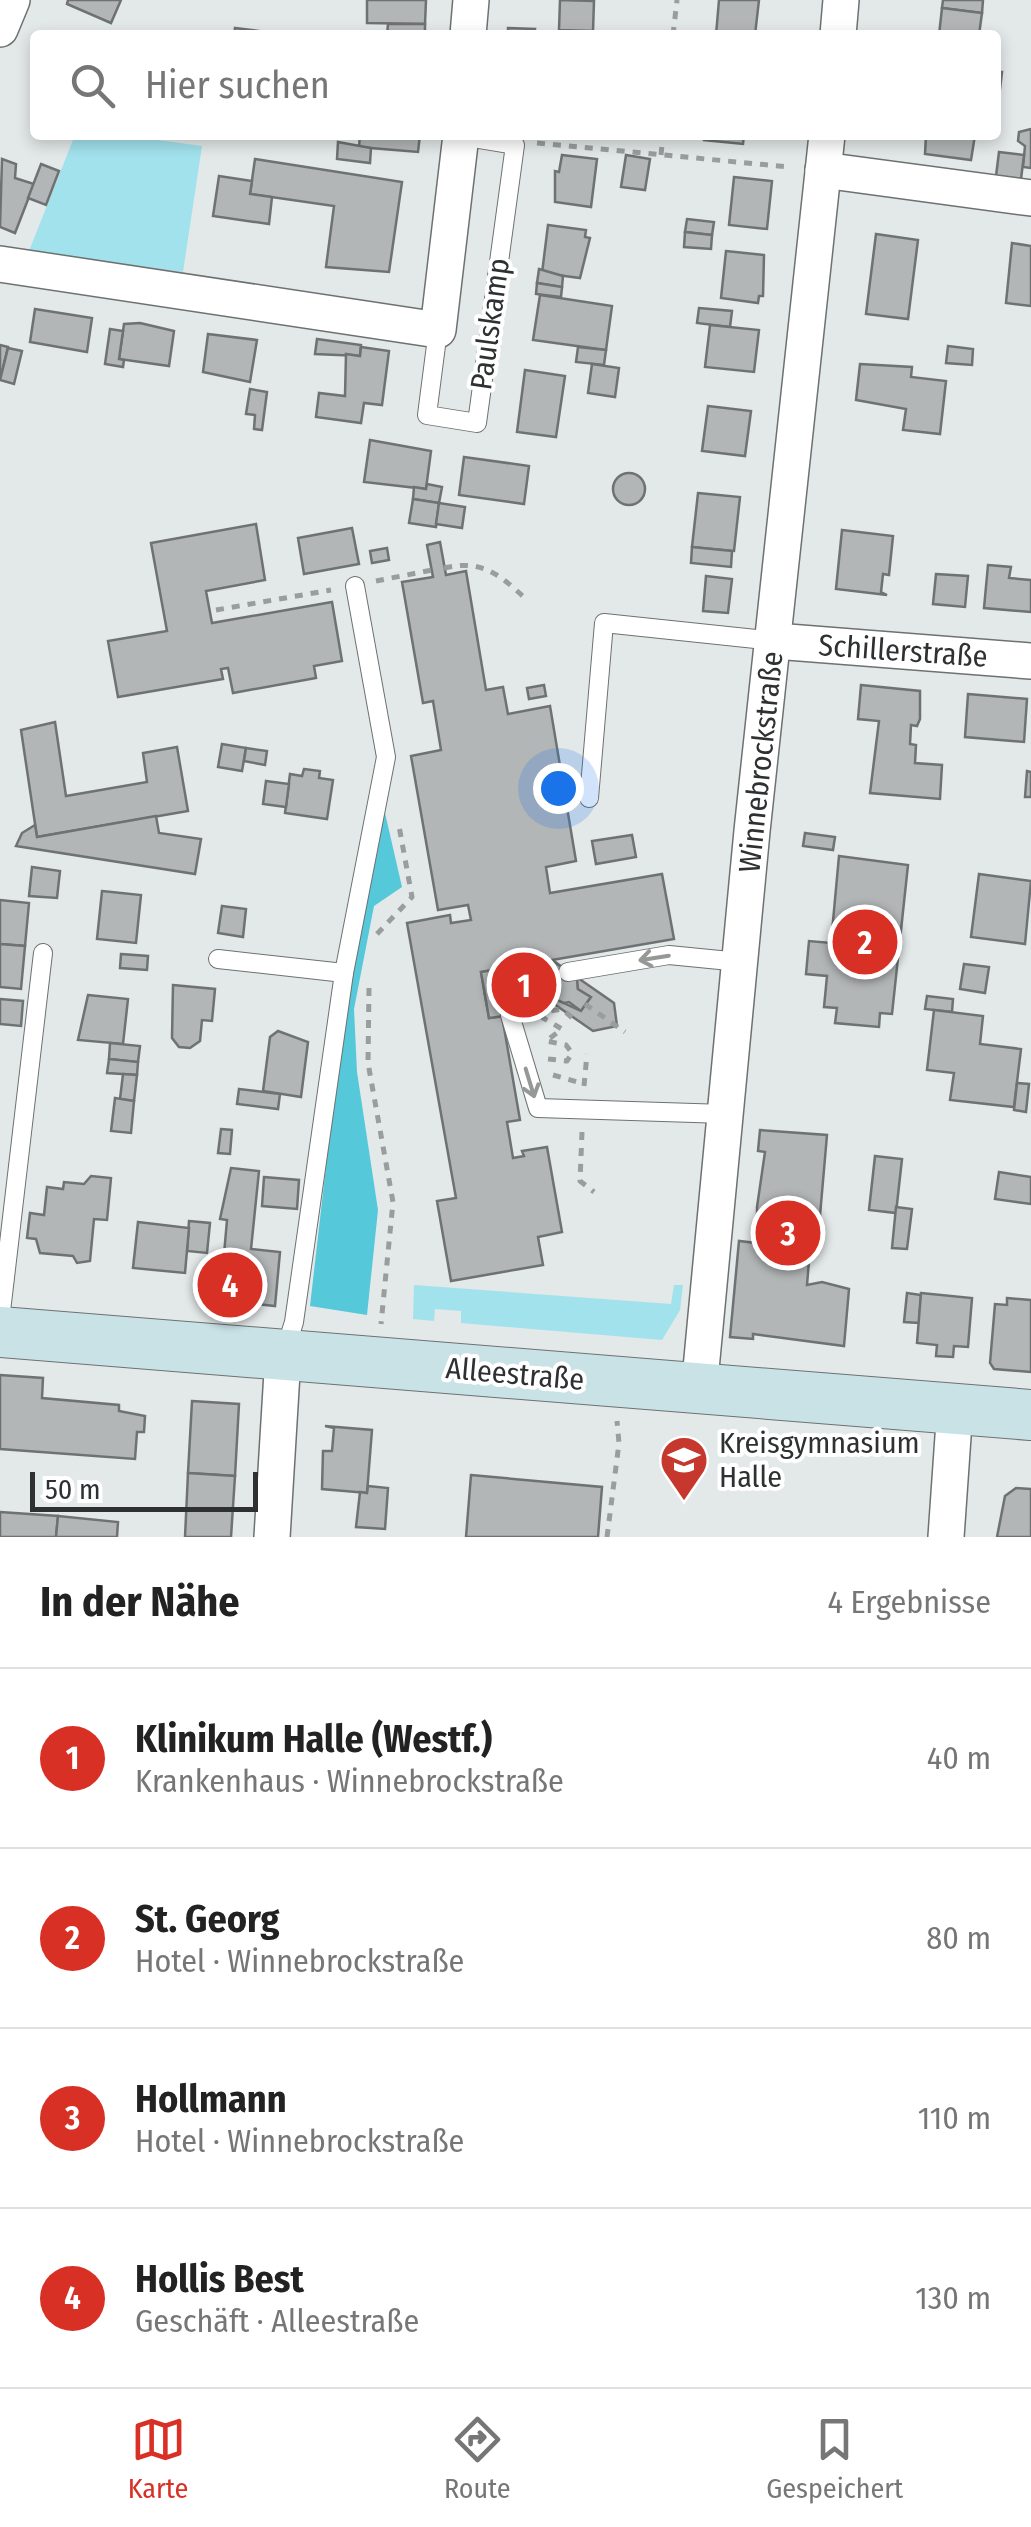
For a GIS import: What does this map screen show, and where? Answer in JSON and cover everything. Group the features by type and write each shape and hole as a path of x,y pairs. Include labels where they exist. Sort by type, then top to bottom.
{"street":[{"path":"0,29 12,0"},
{"path":"468,30 470,0"},
{"path":"839,30 842,0"},
{"name":"Paulskamp","path":"0,264 438,330 461,140"},
{"name":"Winnebrockstraße","path":"699,1390 826,140"},
{"path":"823,170 1031,198"},
{"name":"Schillerstraße","path":"775,640 1031,661"},
{"name":"Alleestraße","path":"0,1332 1031,1415"},
{"path":"272,1537 283,1356"},
{"path":"946,1537 955,1408"}],"lane":[{"name":"Paulskamp","path":"438,330 427,415 477,423 515,145 485,140"},
{"path":"283,1356 294,1322 344,973 386,757 355,586"},
{"path":"590,798 604,623 775,640"},
{"path":"0,1320 43,953"},
{"path":"568,972 669,956 740,962"},
{"path":"218,959 344,973"},
{"path":"510,1014 538,1108 725,1114"}],"path":[{"path":"674,30 677,0"},
{"path":"661,155 662,140"},
{"path":"515,145 823,170"},
{"path":"444,568 467,563 495,570 527,600"},
{"path":"216,610 432,570"},
{"path":"374,943 379,929 412,897 386,757"},
{"path":"369,975 368,1063 394,1202 381,1304 380,1362"},
{"path":"586,1004 625,1032"},
{"path":"576,1021 562,1009 544,1018 562,1029 546,1040 566,1045 572,1052 568,1061 548,1058 544,1066 553,1075 584,1084 587,1054"},
{"path":"582,1111 580,1181 594,1192"},
{"path":"607,1537 619,1443 617,1418"}],"shaded area":[{"path":"73,140 158,140 202,146 183,272 29,251"},
{"path":"385,813 402,887 374,906 354,1009 357,1072 378,1210 367,1315 310,1306 348,976"},
{"path":"414,1285 671,1304 674,1285 683,1285 680,1310 662,1340 461,1323 461,1311 435,1309 434,1321 413,1319"}],"building":[{"path":"68,0 121,0 111,23 67,4"},
{"path":"367,0 426,0 425,24 367,23"},
{"path":"560,0 594,1 593,30 559,30"},
{"path":"719,0 759,0 756,30 716,30"},
{"path":"943,0 983,0 982,13 942,8"},
{"path":"942,8 982,13 980,30 940,30"},
{"path":"388,24 425,24 425,30 387,30"},
{"path":"1031,129 1031,168 1023,167 1025,146 1018,141 1019,132"},
{"path":"360,140 419,140 418,152 359,147"},
{"path":"704,140 743,140 743,144"},
{"path":"926,140 974,140 971,160 925,154"},
{"path":"338,142 371,148 370,163 337,159"},
{"path":"999,152 1024,155 1021,179 996,176"},
{"path":"562,155 597,159 591,207 555,202 555,171 559,172"},
{"path":"626,155 650,159 645,190 621,187"},
{"path":"2,159 16,164 15,178 34,184 15,233 0,227"},
{"path":"255,159 402,182 389,272 326,267 334,206 250,194"},
{"path":"41,164 59,171 46,205 28,198"},
{"path":"219,176 252,181 250,194 272,197 269,224 213,216"},
{"path":"734,177 772,181 767,229 729,225"},
{"path":"687,219 714,222 712,235 685,232"},
{"path":"548,225 586,230 585,237 590,238 580,278 542,273"},
{"path":"685,232 712,235 711,249 684,247"},
{"path":"876,234 918,240 908,319 866,314"},
{"path":"1012,243 1031,246 1031,306 1006,303"},
{"path":"726,251 764,255 763,296 759,296 758,303 721,298"},
{"path":"539,269 563,276 562,287 537,283"},
{"path":"537,283 562,287 561,297 536,294"},
{"path":"540,295 612,306 606,350 533,340"},
{"path":"699,308 732,311 730,327 697,323"},
{"path":"35,309 92,318 87,352 30,342"},
{"path":"140,323 174,331 169,366 119,359 124,324"},
{"path":"710,325 759,330 754,372 705,367"},
{"path":"110,329 123,331 119,359 124,360 123,367 105,364"},
{"path":"208,334 257,340 250,382 203,372"},
{"path":"317,339 361,345 360,356 315,354"},
{"path":"0,345 8,347 0,380"},
{"path":"948,346 973,349 972,365 946,363"},
{"path":"361,347 389,351 382,405 364,403 361,423 316,417 319,393 345,396 346,354 360,356"},
{"path":"578,347 606,350 604,365 576,362"},
{"path":"8,348 22,351 14,384 0,380"},
{"path":"592,364 619,368 615,397 588,393"},
{"path":"860,364 912,367 911,377 946,381 940,434 903,430 906,409 856,400"},
{"path":"525,370 565,376 556,437 517,432"},
{"path":"250,389 267,392 262,430 254,429 255,415 246,414"},
{"path":"708,406 751,411 745,456 702,451"},
{"path":"370,440 431,451 426,489 364,482"},
{"path":"464,457 529,466 524,504 459,495"},
{"path":"629,473 641,477 645,489 641,501 629,505 617,501 613,489 617,477"},
{"path":"427,484 442,487 439,503 413,499 414,487 426,489"},
{"path":"698,493 740,497 734,551 692,547"},
{"path":"413,499 439,503 436,527 409,523"},
{"path":"439,503 465,507 462,528 436,524"},
{"path":"256,524 265,580 206,591 212,623 332,602 342,661 314,666 316,678 233,693 228,668 221,669 223,679 118,697 108,641 167,631 151,543"},
{"path":"352,528 359,564 304,574 298,538"},
{"path":"842,530 893,536 889,575 883,574 881,592 887,595 836,589"},
{"path":"440,542 446,575 466,571 486,690 503,687 508,714 550,706 576,861 546,867 550,893 662,874 674,939 552,960 577,978 578,989 591,997 581,1011 569,1002 559,1004 534,986 530,964 481,972 489,1018 502,1016 520,1120 507,1122 513,1158 524,1156 522,1151 547,1147 562,1232 538,1237 543,1265 451,1281 437,1201 456,1198 407,923 450,915 451,923 471,920 468,905 438,910 411,756 441,750 433,701 423,703 402,582 433,577 427,545"},
{"path":"692,547 732,551 731,567 691,563"},
{"path":"387,548 389,560 372,563 370,551"},
{"path":"988,565 1011,567 1009,578 1031,580 1031,612 984,608"},
{"path":"936,574 968,576 965,607 933,604"},
{"path":"706,576 732,579 728,613 703,611"},
{"path":"544,685 546,696 529,699 527,688"},
{"path":"861,685 920,691 920,719 917,726 911,725 910,744 916,745 915,763 942,765 940,799 870,793 879,721 858,719"},
{"path":"968,694 1027,699 1024,742 965,737"},
{"path":"55,722 66,796 147,782 143,753 177,747 188,811 37,837 21,730"},
{"path":"222,744 246,748 242,771 218,767"},
{"path":"246,748 267,751 265,765 244,761"},
{"path":"304,769 320,771 319,778 333,780 327,819 285,813 290,774 302,776"},
{"path":"1027,771 1031,772 1031,797 1025,797"},
{"path":"266,781 289,784 286,807 263,804"},
{"path":"156,816 159,833 201,839 195,874 16,846 22,833 35,825 37,837"},
{"path":"805,833 835,837 833,850 803,846"},
{"path":"632,835 636,857 596,864 592,841"},
{"path":"839,856 908,865 892,1014 880,1013 879,1027 835,1023 837,1008 824,1007 827,976 806,974 809,941 831,943"},
{"path":"32,867 60,871 57,898 29,896"},
{"path":"979,874 1031,881 1025,944 971,937"},
{"path":"102,891 141,895 136,943 97,939"},
{"path":"0,900 29,903 25,946 0,944"},
{"path":"222,906 246,909 243,937 218,933"},
{"path":"0,944 25,946 21,989 0,987"},
{"path":"121,954 148,956 147,970 120,968"},
{"path":"552,960 614,1003 617,1026 593,1031 531,988 581,1011 591,997 578,989 577,978"},
{"path":"530,964 534,986 526,988 526,1013 489,1018 481,972"},
{"path":"964,964 989,967 985,993 960,989"},
{"path":"173,985 215,989 212,1021 202,1020 200,1041 190,1048 179,1047 172,1038"},
{"path":"88,995 128,999 123,1044 78,1040"},
{"path":"927,996 953,999 952,1012 925,1009"},
{"path":"0,999 23,1001 21,1026 0,1024"},
{"path":"934,1010 983,1016 980,1044 1021,1049 1014,1107 950,1100 954,1073 927,1070"},
{"path":"278,1031 308,1042 301,1097 263,1091 270,1037"},
{"path":"110,1043 140,1046 138,1062 109,1059"},
{"path":"109,1059 138,1062 137,1075 107,1073"},
{"path":"123,1074 137,1075 134,1101 120,1099"},
{"path":"1017,1083 1029,1084 1026,1112 1014,1110"},
{"path":"239,1089 280,1094 278,1109 237,1104"},
{"path":"115,1098 134,1101 131,1133 111,1131"},
{"path":"221,1129 232,1130 230,1154 218,1153"},
{"path":"760,1130 827,1135 817,1250 810,1249 807,1285 822,1282 849,1289 844,1346 753,1334 753,1339 730,1337 739,1241 757,1243 757,1207 765,1152 758,1151"},
{"path":"875,1156 902,1159 896,1213 869,1210"},
{"path":"231,1168 259,1171 251,1249 280,1252 275,1306 220,1300 227,1220 220,1219"},
{"path":"999,1172 1031,1177 1031,1204 995,1199"},
{"path":"91,1176 111,1178 107,1220 94,1219 90,1261 77,1263 73,1256 40,1253 36,1239 27,1238 30,1213 44,1215 47,1187 63,1189 64,1182 84,1184"},
{"path":"264,1177 299,1180 297,1209 262,1206"},
{"path":"896,1207 912,1209 907,1249 892,1248"},
{"path":"189,1221 210,1223 207,1253 187,1251"},
{"path":"138,1222 189,1228 185,1273 133,1268"},
{"path":"907,1293 921,1295 919,1323 904,1322"},
{"path":"921,1293 972,1298 968,1347 954,1346 953,1357 936,1356 937,1345 917,1343"},
{"path":"1007,1298 1031,1300 1031,1372 994,1369 990,1363 995,1304 1007,1305"},
{"path":"0,1375 43,1378 42,1398 119,1405 119,1411 145,1416 144,1432 137,1432 135,1459 0,1449"},
{"path":"192,1401 239,1404 235,1476 188,1473"},
{"path":"325,1426 372,1430 367,1493 322,1489 323,1451 332,1451 334,1428"},
{"path":"188,1473 235,1476 231,1537 185,1537"},
{"path":"471,1475 602,1487 598,1537 466,1537"},
{"path":"368,1486 388,1488 385,1529 356,1527 360,1492 367,1493"},
{"path":"1016,1488 1031,1489 1031,1537 997,1537 1005,1496"},
{"path":"0,1512 58,1516 56,1537 0,1537"},
{"path":"58,1516 118,1522 117,1537 56,1537"}],"place":[{"name":"St. Georg","path":"865,942"},
{"name":"Klinikum Halle (Westf.)","path":"524,985"},
{"name":"Hollmann","path":"788,1233"},
{"name":"Hollis Best","path":"230,1285"},
{"name":"Kreisgymnasium Halle","path":"684,1502"}]}
